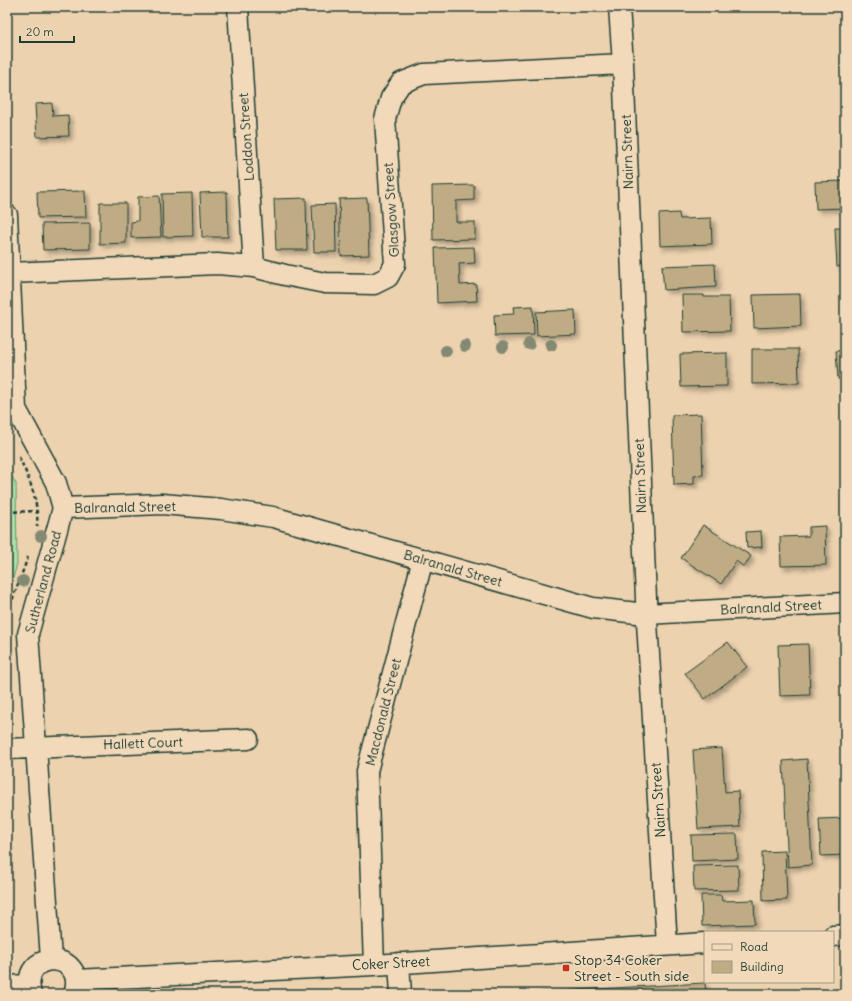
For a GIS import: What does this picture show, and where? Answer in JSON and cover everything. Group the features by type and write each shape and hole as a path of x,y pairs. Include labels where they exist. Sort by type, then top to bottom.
{"street":[{"name":"Loddon Street","path":"238,7 254,267"},
{"name":"Nairn Street","path":"619,7 623,64 646,614 667,945"},
{"name":"Glasgow Street","path":"10,273 216,264 254,267 285,276 325,283 374,284 388,277 395,264 385,119 391,98 401,83 424,74 623,64"},
{"path":"7,215 16,409 56,483 63,508"},
{"name":"Balranald Street","path":"63,508 162,504 221,509 273,518 423,559 592,608 646,614 845,603"},
{"name":"Sutherland Road","path":"51,959 28,634 63,508"},
{"name":"Macdonald Street","path":"374,965 367,771 423,559"},
{"name":"Hallett Court","path":"7,749 248,739"},
{"path":"834,936 845,935"},
{"name":"Coker Street","path":"75,987 399,963 704,943"},
{"path":"7,986 30,990 29,977 33,970 41,962 51,959 65,963 73,971 75,987"},
{"path":"399,963 401,994"}],"path":[{"path":"17,455 30,482 37,511 36,532"},
{"path":"7,512 37,511"},
{"path":"7,627 10,606 28,556"}],"green space":[{"path":"7,467 16,484 17,564 7,599"}],"building":[{"path":"52,103 53,116 68,115 69,136 37,137 35,104"},
{"path":"845,181 845,208 816,209 815,182"},
{"path":"474,185 474,200 456,201 456,222 475,222 475,239 433,240 432,186"},
{"path":"85,191 86,217 38,218 37,192"},
{"path":"227,192 228,237 202,237 200,193"},
{"path":"192,193 193,236 163,237 162,194"},
{"path":"159,196 161,237 131,238 131,222 138,221 138,197"},
{"path":"306,198 307,250 276,250 274,199"},
{"path":"367,198 369,255 341,256 339,199"},
{"path":"100,203 126,203 126,243 100,244"},
{"path":"335,204 336,252 314,252 312,205"},
{"path":"679,213 680,219 711,218 712,244 660,246 659,214"},
{"path":"90,223 90,249 43,250 42,224"},
{"path":"835,228 845,228 845,266 837,267"},
{"path":"474,247 475,263 459,264 460,285 476,284 477,301 437,303 435,248"},
{"path":"715,264 716,287 664,290 662,266"},
{"path":"800,294 801,326 754,328 753,295"},
{"path":"682,295 729,297 730,331 683,332"},
{"path":"533,306 534,335 495,336 494,315 514,314 513,307"},
{"path":"575,310 576,334 537,336 536,312"},
{"path":"752,349 798,349 799,383 752,384"},
{"path":"845,350 845,379 838,379 836,351"},
{"path":"727,353 727,386 681,387 680,354"},
{"path":"701,414 703,475 694,476 694,484 674,485 672,415"},
{"path":"843,518 845,518 845,573"},
{"path":"703,525 751,556 744,567 736,561 721,584 681,558"},
{"path":"825,526 826,565 781,566 780,537 809,536 809,527"},
{"path":"761,531 762,547 747,548 746,532"},
{"path":"728,642 747,667 705,699 685,673"},
{"path":"808,644 810,695 780,696 778,645"},
{"path":"722,748 725,792 738,791 740,827 698,829 693,750"},
{"path":"807,759 812,865 788,867 783,761"},
{"path":"845,818 845,855 821,856 819,819"},
{"path":"737,834 738,859 692,861 691,835"},
{"path":"785,851 787,900 763,901 762,852"},
{"path":"738,865 739,890 694,891 693,866"},
{"path":"701,895 721,895 722,901 754,900 755,924 702,926"},
{"path":"705,983 706,994 540,994 540,992"}],"place":[{"name":"Stop 34 Coker Street - South side","path":"566,968"}]}
